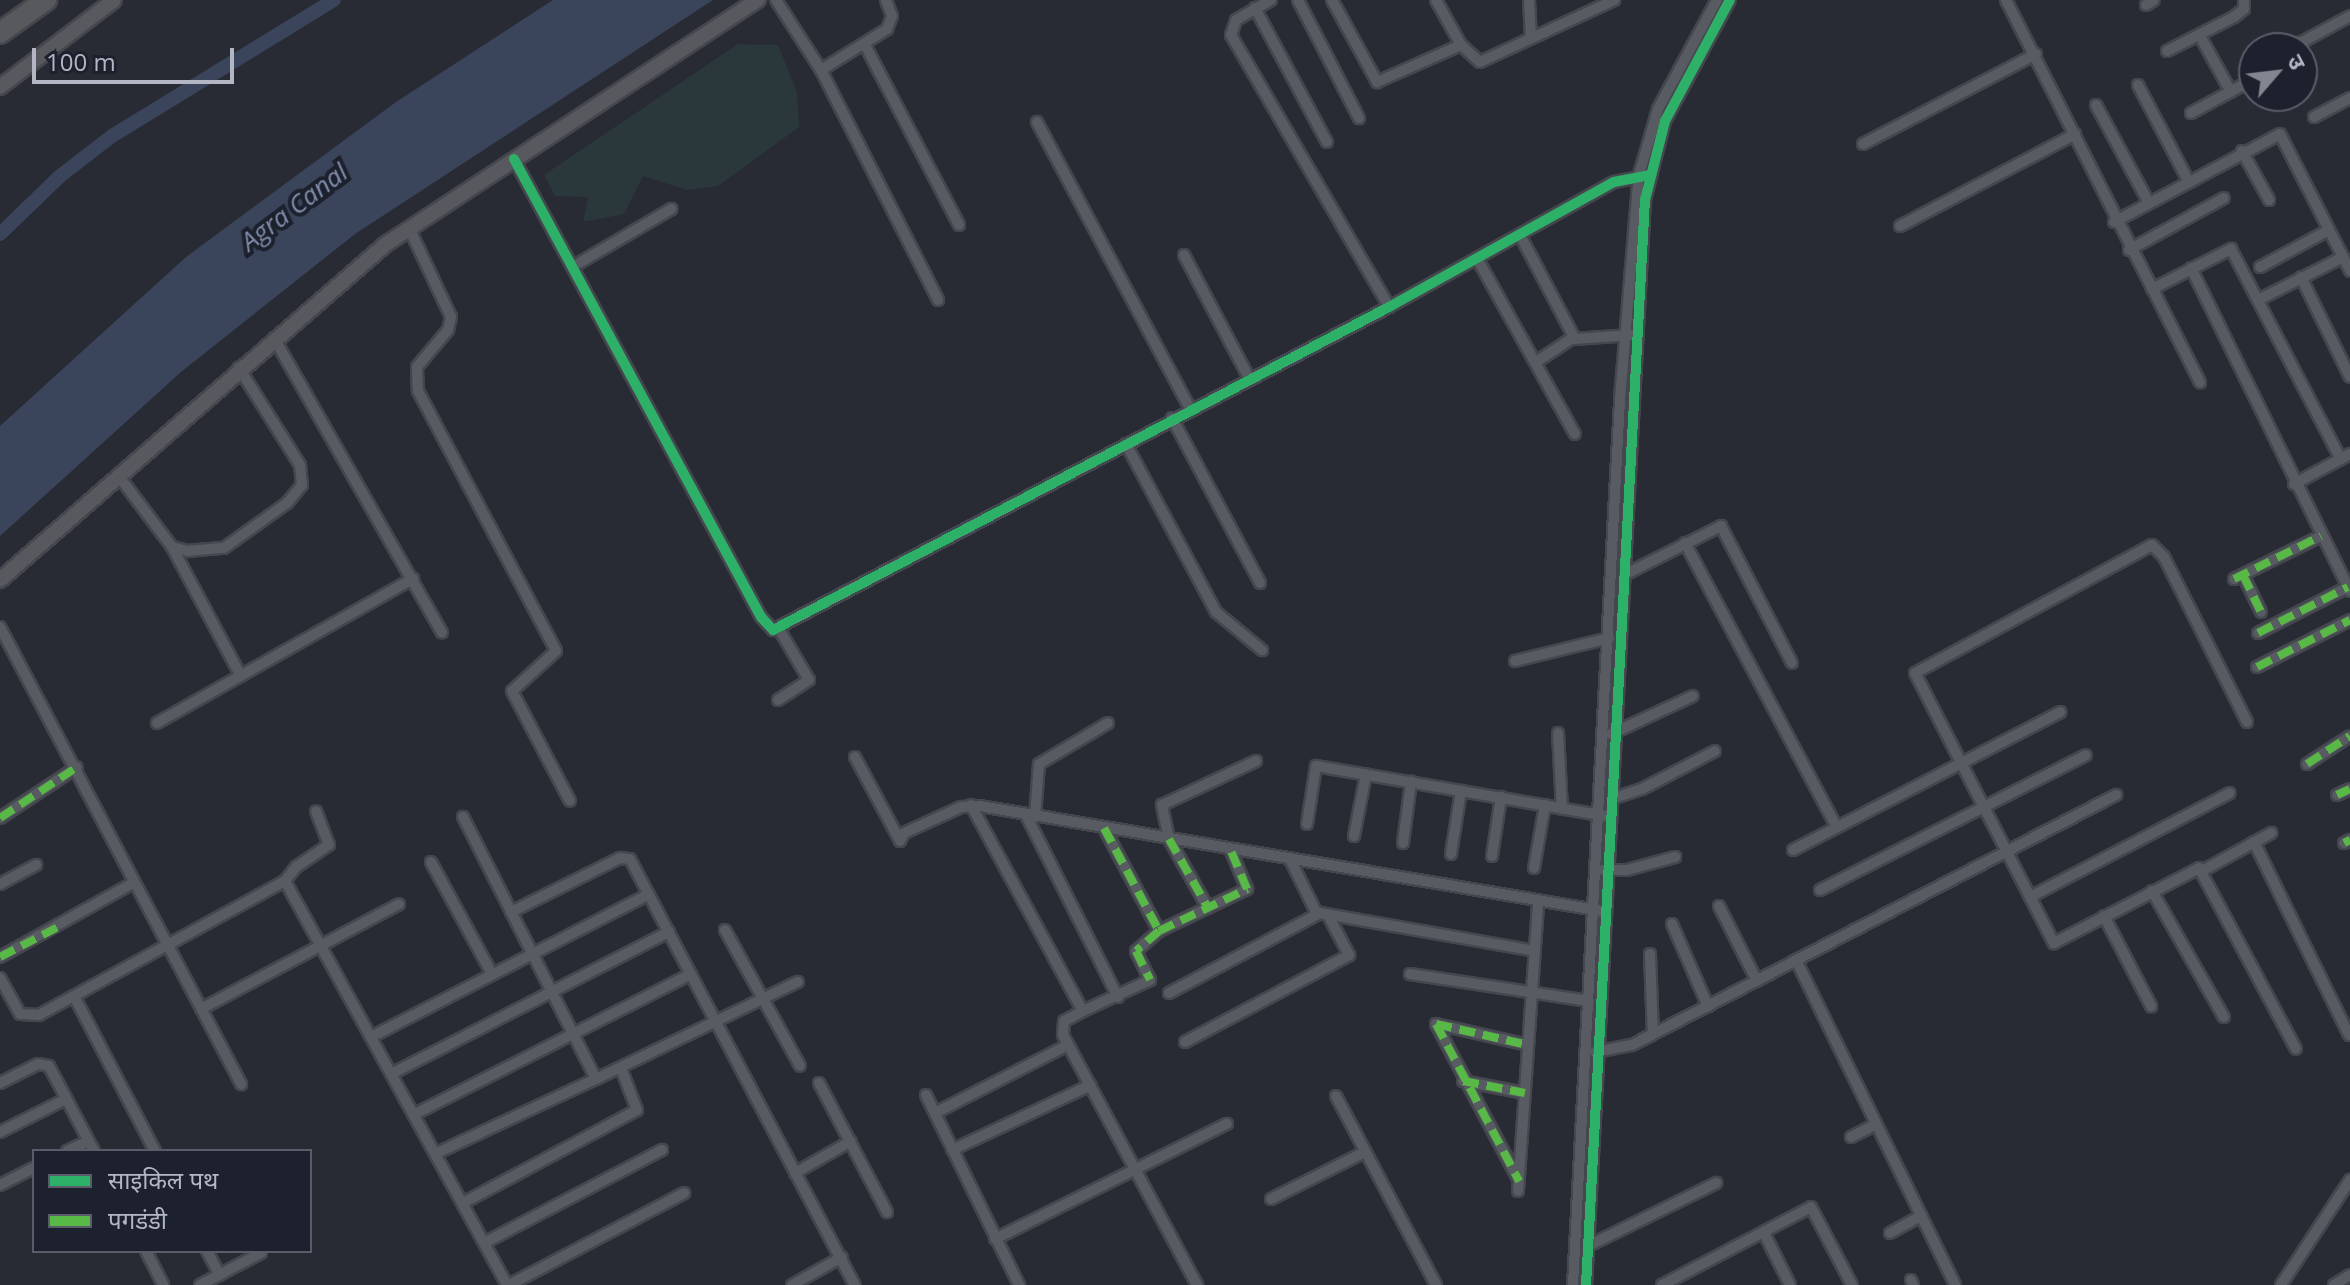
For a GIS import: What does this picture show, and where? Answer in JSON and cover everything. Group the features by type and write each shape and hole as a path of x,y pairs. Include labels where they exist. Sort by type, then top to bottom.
{"highway":[{"path":"0,33 46,0"}],"street":[{"path":"0,87 114,0"},
{"path":"0,580 239,368 409,228 758,0"},
{"path":"776,0 821,70 938,300"},
{"path":"821,70 865,45 892,21 886,0"},
{"path":"1271,0 1231,25 1231,35 1389,307"},
{"path":"1298,0 1359,118"},
{"path":"1332,0 1377,82 1461,45"},
{"path":"1436,0 1461,45 1480,62 1614,0"},
{"path":"1529,0 1531,37"},
{"path":"1604,870 1599,815 1618,443 1631,335 1644,175 1658,109 1717,0"},
{"path":"1644,175 1684,77 1730,0"},
{"path":"2006,0 2075,134 2114,222 2200,383"},
{"path":"2167,51 2242,12 2246,1"},
{"path":"1255,8 1327,142"},
{"path":"2318,33 2350,16"},
{"path":"2200,36 2231,92"},
{"path":"865,45 959,225"},
{"path":"1863,144 2036,54"},
{"path":"2138,85 2189,182"},
{"path":"2191,113 2238,88"},
{"path":"2314,117 2350,98"},
{"path":"2096,105 2149,203"},
{"path":"1037,122 1190,408"},
{"path":"1900,226 2075,134"},
{"path":"2114,222 2242,151 2280,134 2350,271"},
{"path":"2242,151 2269,200"},
{"path":"514,159 763,622 779,629 809,680 778,700"},
{"path":"779,629 1190,408 1521,237 1614,182 1644,175"},
{"path":"2129,250 2224,198"},
{"path":"574,266 671,209"},
{"path":"409,228 451,317 448,330 417,367 418,391 556,651 512,691 570,801"},
{"path":"2260,267 2329,230"},
{"path":"1521,237 1574,339"},
{"path":"2152,289 2231,249 2346,456 2294,484"},
{"path":"1184,255 1249,378"},
{"path":"2258,300 2343,257"},
{"path":"1478,260 1575,434"},
{"path":"2191,268 2294,484 2321,536 2346,574 2349,589 2258,633"},
{"path":"2301,277 2350,377"},
{"path":"1536,362 1574,339 1631,335"},
{"path":"1586,1285 1600,1052 1604,870 1613,817 1631,443 1631,335"},
{"path":"274,338 442,633"},
{"path":"172,547 224,548 258,528 302,485 295,456 239,368"},
{"path":"1172,418 1260,583"},
{"path":"1618,443 1631,443"},
{"path":"1126,444 1216,612 1262,650"},
{"path":"118,475 172,547 241,676"},
{"path":"1624,575 1685,543 1723,528 1792,663"},
{"path":"2261,612 2239,577 2321,536"},
{"path":"1685,543 1836,826"},
{"path":"2247,722 2164,557 2152,545 1917,670 1915,677 2054,943 2194,869 2204,870 2271,833"},
{"path":"1613,558 1625,560"},
{"path":"157,723 413,579"},
{"path":"2257,667 2350,620"},
{"path":"0,627 77,767 133,883 241,1084"},
{"path":"1515,661 1608,642 1621,646"},
{"path":"1603,737 1693,696"},
{"path":"1793,850 2060,712"},
{"path":"1108,723 1039,764 1031,816 1118,997"},
{"path":"1558,733 1562,809"},
{"path":"2307,764 2350,736"},
{"path":"1614,798 1642,789 1715,751"},
{"path":"1820,890 2086,755"},
{"path":"855,757 900,841 904,833 971,805 1538,904 1602,912"},
{"path":"1208,908 1169,839 1162,813 1166,800 1256,761"},
{"path":"1307,824 1316,766 1613,817"},
{"path":"0,818 77,767"},
{"path":"1354,836 1366,774"},
{"path":"1403,843 1411,782"},
{"path":"2337,795 2350,789"},
{"path":"1451,854 1461,791"},
{"path":"2030,897 2230,793"},
{"path":"1586,1052 1626,1048 2116,795"},
{"path":"1492,856 1501,797"},
{"path":"971,805 1083,1011"},
{"path":"1534,868 1545,805"},
{"path":"0,978 24,1016 39,1015 285,881 296,867 329,845 316,811"},
{"path":"463,817 596,1079"},
{"path":"1104,828 1159,931"},
{"path":"2254,842 2349,1035"},
{"path":"1197,1285 1061,1028 1083,1011 1150,980 1136,951 1159,931 1247,889 1231,851"},
{"path":"511,912 626,856 855,1285"},
{"path":"1604,870 1675,857"},
{"path":"1185,1042 1349,955 1291,861"},
{"path":"431,862 492,974"},
{"path":"0,884 36,865"},
{"path":"2204,870 2296,1049"},
{"path":"285,881 508,1285 684,1193"},
{"path":"0,957 133,883"},
{"path":"2152,891 2224,1017"},
{"path":"373,1036 649,894"},
{"path":"201,1009 399,904"},
{"path":"1528,1045 1436,1024 1518,1186 1525,1093 1538,904"},
{"path":"1719,906 1757,981"},
{"path":"1573,1285 1589,1001 1602,912"},
{"path":"1169,993 1323,914 1535,951"},
{"path":"2104,916 2151,1006"},
{"path":"1672,924 1708,1006"},
{"path":"725,930 761,1002 800,1066"},
{"path":"393,1073 554,994 669,932"},
{"path":"1650,954 1653,1034"},
{"path":"1796,960 1955,1285"},
{"path":"415,1114 691,974"},
{"path":"1410,974 1589,1001"},
{"path":"437,1153 718,1024 798,982"},
{"path":"74,996 154,1149"},
{"path":"935,1113 1068,1045"},
{"path":"0,1083 44,1063 91,1146"},
{"path":"463,1203 637,1110 621,1068"},
{"path":"1463,1081 1525,1093"},
{"path":"819,1083 887,1212"},
{"path":"952,1150 1091,1085"},
{"path":"926,1095 1019,1285"},
{"path":"1336,1096 1436,1285"},
{"path":"0,1132 66,1099"},
{"path":"995,1239 1227,1124"},
{"path":"1851,1137 1876,1124"},
{"path":"1581,1140 1594,1140"},
{"path":"795,1173 851,1141"},
{"path":"484,1243 662,1150"},
{"path":"1271,1199 1365,1152"},
{"path":"0,1185 32,1169"},
{"path":"2281,1285 2350,1180"},
{"path":"1576,1236 1589,1241 1716,1183"},
{"path":"1662,1285 1811,1207 1852,1285"},
{"path":"1890,1233 1921,1216"},
{"path":"1764,1233 1790,1285"},
{"path":"147,1253 163,1285"},
{"path":"208,1253 220,1275"},
{"path":"200,1285 261,1253"},
{"path":"792,1285 842,1257"},
{"path":"2334,1285 2350,1275"}],"shaded area":[{"path":"738,44 778,45 797,92 799,127 718,186 687,190 643,176 624,214 583,222 588,197 555,196 544,175"}],"water":[{"name":"Agra Canal","path":"553,0 713,0 355,234 181,372 0,536 0,426 186,257 396,102"}],"waterway":[{"path":"0,234 60,176 112,136 334,0"}],"marked path":[{"path":"2234,579 2321,536"},
{"path":"2243,575 2261,612"},
{"path":"2258,633 2348,587"},
{"path":"2257,667 2350,620"},
{"path":"2307,764 2350,736"},
{"path":"0,818 77,767"},
{"path":"2337,795 2350,789"},
{"path":"1104,828 1159,931 1136,951 1150,980"},
{"path":"1169,839 1208,908"},
{"path":"2344,843 2350,840"},
{"path":"1159,931 1247,889 1231,851"},
{"path":"0,957 64,924"},
{"path":"1436,1024 1519,1181"},
{"path":"1436,1024 1528,1045"},
{"path":"1463,1081 1525,1093"}],"cycle path":[{"path":"1586,1285 1645,200 1665,121 1730,0"},
{"path":"514,159 761,617 773,630 1389,307 1614,182 1649,175"}]}
